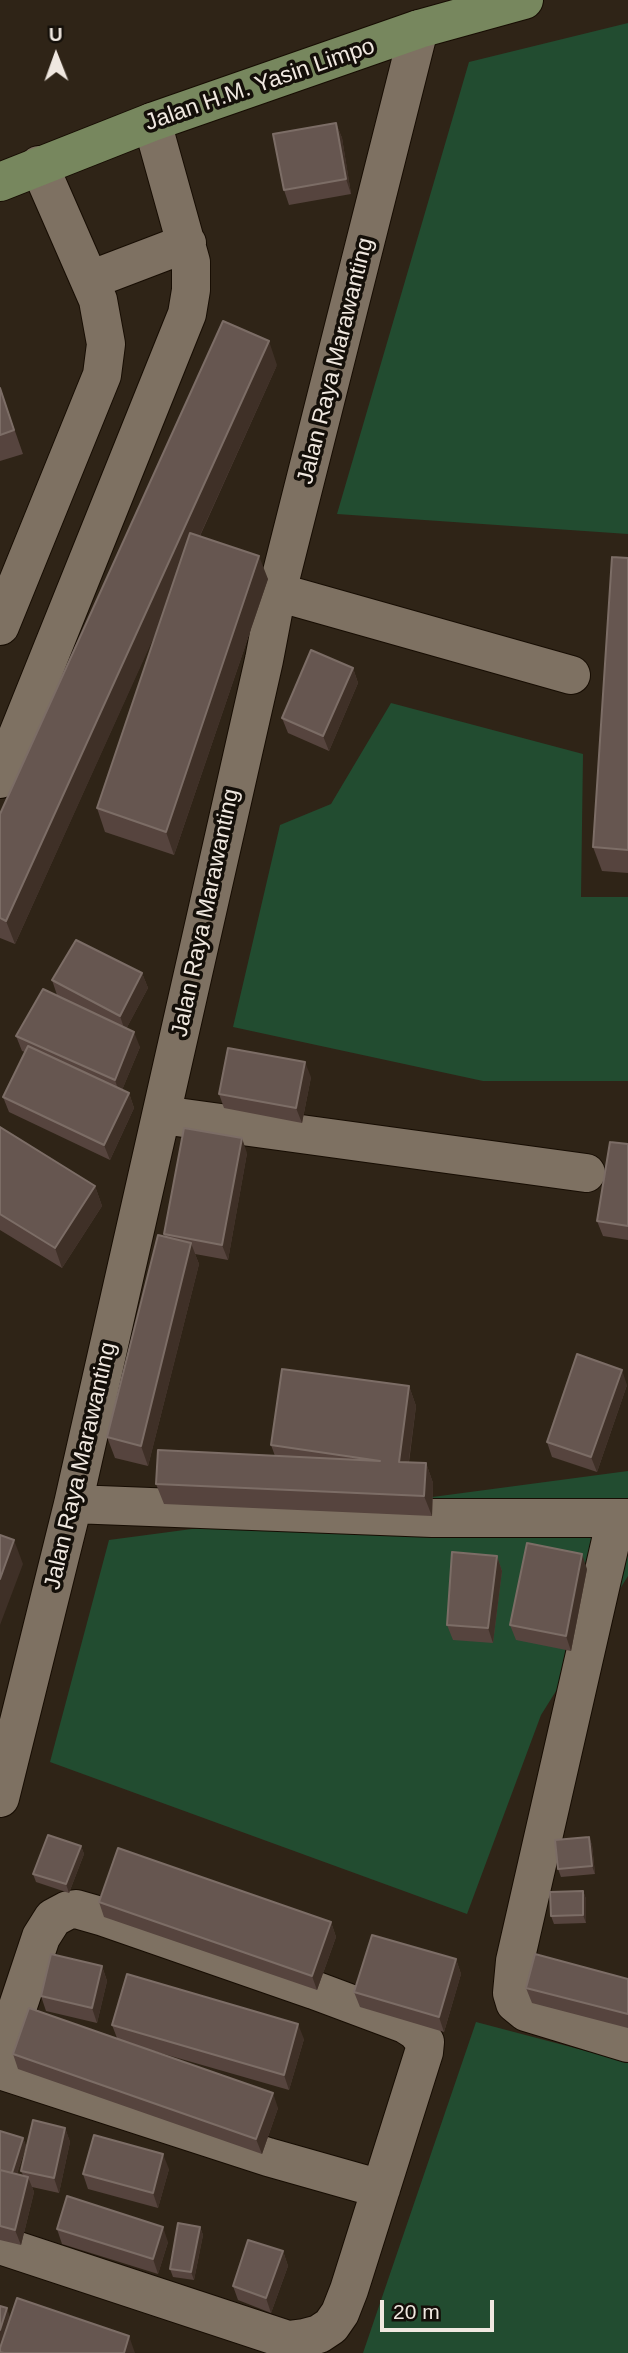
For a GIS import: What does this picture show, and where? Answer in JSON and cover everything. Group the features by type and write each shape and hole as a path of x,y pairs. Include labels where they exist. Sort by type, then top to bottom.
{"main road":[{"name":"Jalan H.M. Yasin Limpo","path":"0,181 152,122 419,29 524,0"}],"street":[{"name":"Jalan Raya Marawanting","path":"0,1798 73,1504 277,592 419,29"},
{"path":"0,779 187,314 191,290 191,262 152,122"},
{"path":"0,626 102,375 106,344 103,317 90,280 39,165"},
{"path":"90,280 187,243"},
{"path":"277,592 571,675"},
{"path":"162,1115 586,1173"},
{"path":"73,1504 432,1518 622,1518 514,1961 512,1993 515,2003 526,2012 628,2043"},
{"path":"0,2060 46,1926 52,1918 76,1909 405,2024 425,2042 349,2290 340,2313 331,2326 319,2334 288,2340 0,2245"},
{"path":"0,2070 268,2157 381,2189"}],"green space":[{"path":"628,23 628,534 337,514 469,62"},
{"path":"391,703 583,754 581,897 628,897 628,1081 483,1081 233,1027 280,825 331,804"},
{"path":"628,1471 628,1576 541,1715 467,1914 50,1762 109,1540"},
{"path":"476,2022 628,2062 628,2353 363,2353"}],"building":[{"path":"336,123 346,179 284,190 273,134"},
{"path":"223,321 269,341 6,921 0,918 0,814"},
{"path":"0,388 14,430 0,435"},
{"path":"190,533 259,556 166,832 97,808"},
{"path":"612,557 628,558 628,850 593,847"},
{"path":"311,650 353,668 323,736 282,718"},
{"path":"76,940 142,973 120,1016 52,980"},
{"path":"43,989 134,1032 115,1080 16,1036"},
{"path":"28,1046 129,1093 104,1145 3,1097"},
{"path":"228,1048 305,1062 296,1108 219,1094"},
{"path":"0,1127 95,1186 55,1248 0,1214"},
{"path":"184,1128 242,1138 222,1245 164,1234"},
{"path":"610,1142 628,1144 628,1226 597,1221"},
{"path":"158,1235 191,1243 141,1446 107,1437"},
{"path":"577,1354 622,1370 591,1457 547,1442"},
{"path":"282,1369 409,1386 399,1462 426,1463 424,1496 156,1484 158,1450 380,1461 271,1445"},
{"path":"0,1535 14,1540 0,1579"},
{"path":"527,1543 582,1554 566,1636 510,1625"},
{"path":"452,1552 497,1556 488,1628 447,1625"},
{"path":"48,1835 81,1846 66,1884 33,1874"},
{"path":"589,1837 592,1866 558,1869 555,1840"},
{"path":"118,1848 331,1922 312,1976 99,1902"},
{"path":"583,1891 583,1915 551,1916 550,1892"},
{"path":"372,1935 456,1959 439,2017 354,1992"},
{"path":"51,1954 102,1966 92,2008 41,1996"},
{"path":"535,1954 628,1979 628,2014 526,1988"},
{"path":"127,1974 298,2024 284,2075 112,2025"},
{"path":"29,2008 273,2093 256,2139 13,2054"},
{"path":"33,2120 65,2128 54,2178 21,2171"},
{"path":"0,2131 23,2138 12,2173 0,2170"},
{"path":"94,2135 163,2154 153,2193 83,2174"},
{"path":"0,2170 28,2177 15,2230 0,2226"},
{"path":"67,2196 163,2227 153,2259 57,2229"},
{"path":"178,2223 200,2227 191,2272 170,2269"},
{"path":"248,2240 283,2251 266,2298 233,2286"},
{"path":"17,2298 129,2336 124,2353 0,2352"},
{"path":"0,2306 7,2308 0,2330"}]}
